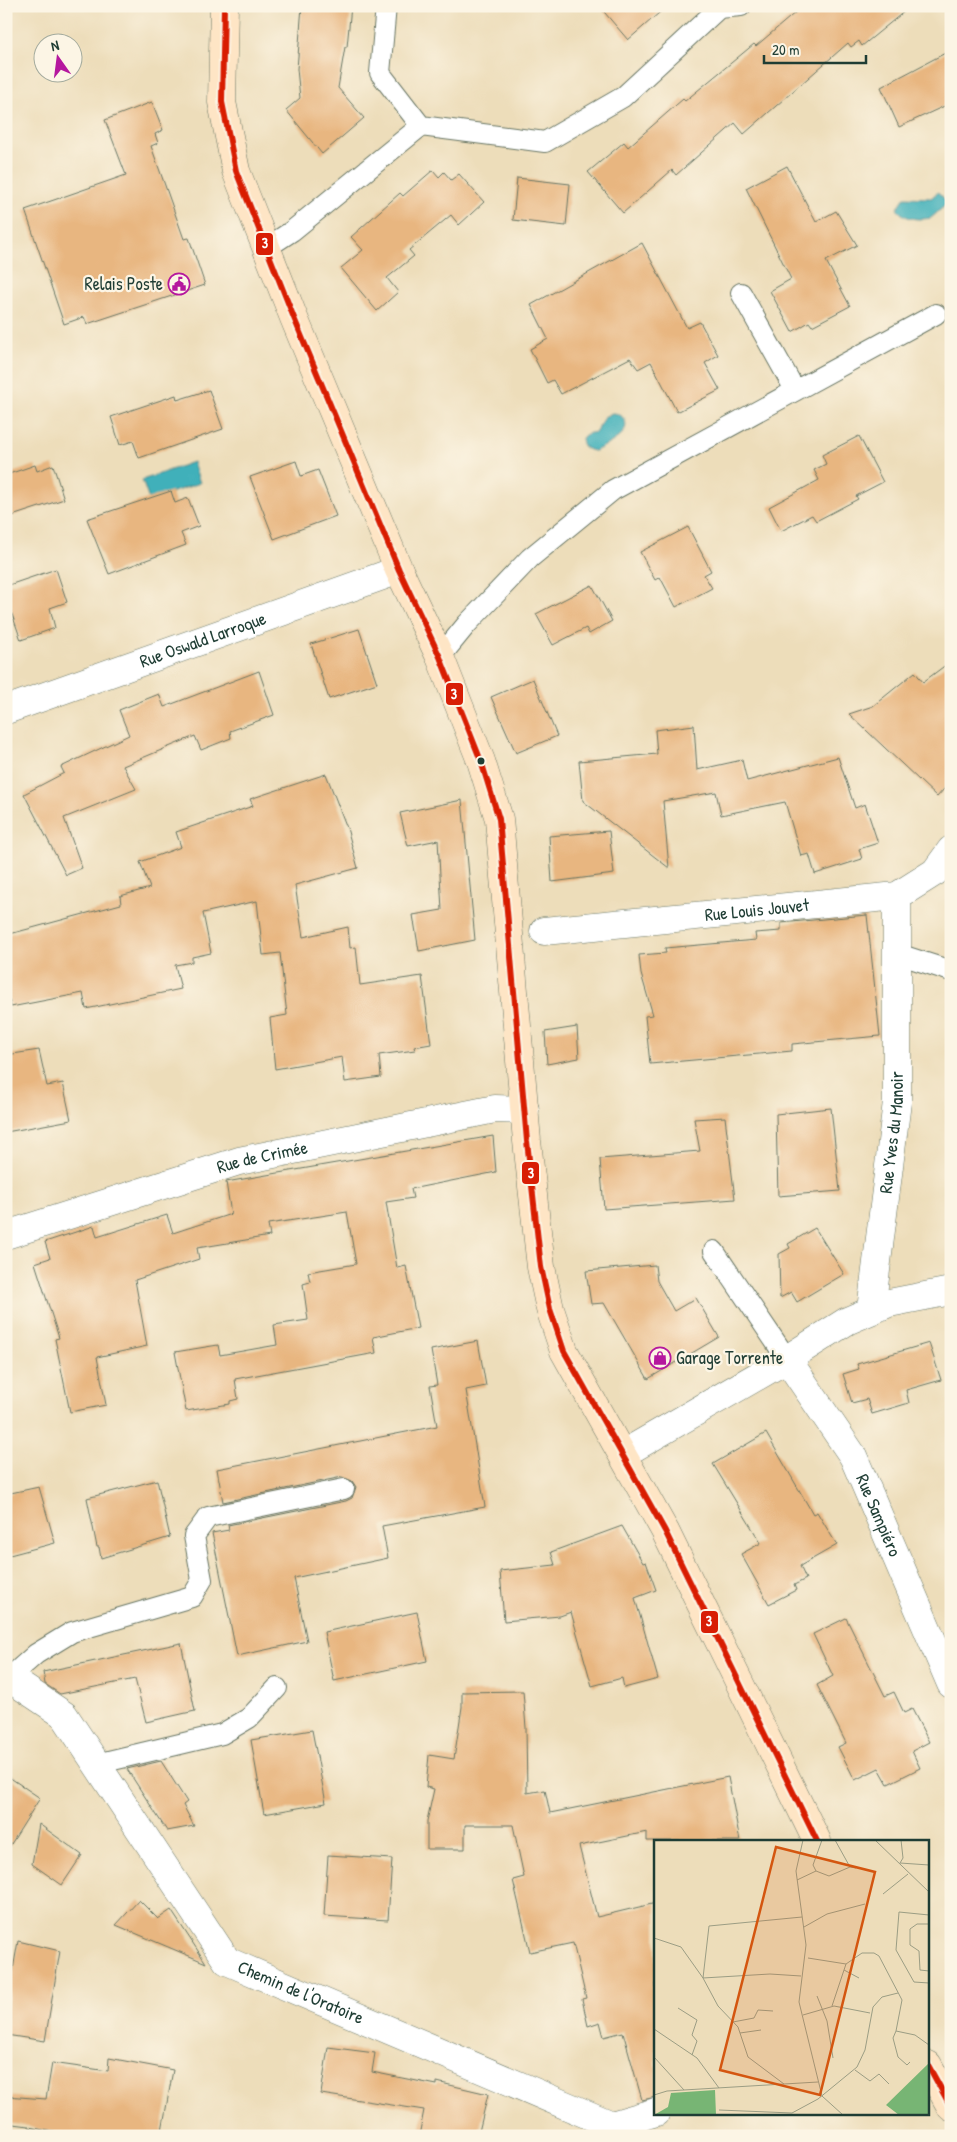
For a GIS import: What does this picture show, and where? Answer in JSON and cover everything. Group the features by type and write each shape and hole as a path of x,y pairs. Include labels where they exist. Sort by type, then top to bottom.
{"main road":[{"path":"224,6 222,102 236,171 399,570 440,656 481,761 499,818 541,1267 550,1309 564,1351 664,1531 817,1840"},
{"path":"930,2069 951,2107"}],"street":[{"name":"Rue Oswald Larroque","path":"6,710 399,570"},
{"name":"Rue Louis Jouvet","path":"544,931 897,896 935,872 951,850"},
{"name":"Rue Yves du Manoir","path":"871,1310 897,1102 897,896"},
{"name":"Rue de Crimée","path":"6,1235 240,1161 495,1109 525,1110"},
{"path":"622,1454 786,1359 847,1321 889,1304 951,1291"},
{"name":"Rue Sampiéro","path":"786,1359 853,1456 951,1684"},
{"name":"Chemin de l'Oratoire","path":"8,1677 64,1715 227,1961 602,2130 654,2113"}],"lane":[{"path":"386,6 380,73 421,126 544,142 623,97 718,7 741,6"},
{"path":"266,248 292,232 421,126"},
{"path":"740,293 795,390"},
{"path":"440,656 467,624 530,558 613,490 936,314"},
{"path":"898,954 951,971"},
{"path":"714,1251 786,1359"},
{"path":"8,1677 36,1654 72,1632 192,1597 202,1580 194,1536 208,1517 344,1489"},
{"path":"96,1764 222,1734 249,1718 277,1688"}],"water":[{"path":"938,192 948,203 931,218 912,218 904,215 897,209 905,197 931,198"},
{"path":"612,413 620,415 625,421 626,426 621,435 595,451 584,447 582,443 583,437 596,432 604,417"},
{"path":"193,462 200,483 149,500 142,480"}],"building":[{"path":"302,6 351,6 347,47 345,47 338,88 364,118 322,154 286,110 300,98 297,69"},
{"path":"599,6 667,6 628,40"},
{"path":"803,6 911,6 862,46 859,41 851,47 848,43 744,134 735,123 676,175 672,170 623,213 588,172 624,142 628,147 683,99 685,101 754,44 756,46"},
{"path":"951,50 951,103 899,127 881,87"},
{"path":"152,102 163,130 155,134 158,143 151,146 184,239 189,238 205,285 87,324 84,317 64,324 25,210 126,175 105,120"},
{"path":"787,166 816,222 836,211 857,245 826,261 850,306 812,326 809,322 792,332 770,291 791,279 746,188"},
{"path":"433,170 439,177 444,172 451,180 459,174 484,202 459,225 451,215 409,250 414,256 387,278 398,292 377,311 341,268 363,250 351,237 400,193 403,196"},
{"path":"517,178 570,184 566,226 513,220"},
{"path":"642,243 687,328 700,322 718,355 705,363 720,390 677,412 651,362 638,369 630,358 561,394 553,380 547,383 530,349 548,339 531,305"},
{"path":"209,390 223,429 139,458 133,441 120,445 111,417 176,395 177,400"},
{"path":"859,436 883,482 856,496 858,499 816,521 812,515 781,531 769,507 819,480 814,470 826,464 822,455"},
{"path":"296,461 301,476 318,470 336,516 274,539 250,477"},
{"path":"35,465 37,471 53,465 64,499 6,518 6,475"},
{"path":"171,491 175,503 188,498 199,526 181,533 186,545 109,574 87,519"},
{"path":"688,527 711,571 704,575 712,588 676,607 660,577 655,580 640,552"},
{"path":"56,569 67,602 50,608 55,628 21,640 6,597 6,586"},
{"path":"592,585 612,621 589,634 586,628 553,645 536,614"},
{"path":"359,629 377,683 329,699 311,644"},
{"path":"951,661 951,781 937,797 849,714 873,706 915,672 923,682"},
{"path":"259,671 274,715 230,731 231,738 201,750 195,736 123,766 136,789 64,818 82,868 66,875 24,794 64,773 61,767 129,735 119,710 159,694 164,707"},
{"path":"533,679 557,736 516,753 491,697"},
{"path":"694,725 697,770 742,760 747,781 838,757 855,808 865,804 878,843 859,849 862,859 815,874 809,854 801,856 785,802 721,815 716,792 663,801 669,868 583,801 579,761 657,754 655,730"},
{"path":"326,774 347,828 358,868 295,885 303,937 348,927 350,948 356,947 360,985 422,976 431,1044 414,1047 415,1050 379,1055 381,1077 345,1082 342,1057 275,1069 270,1018 287,1015 280,953 263,955 257,901 203,913 211,953 192,957 192,962 175,965 181,989 86,1009 83,993 11,1007 9,999 6,999 6,935 121,904 120,896 150,888 140,862 181,847 176,832 253,806 250,799"},
{"path":"462,800 475,940 419,951 413,915 442,910 438,840 408,846 400,813"},
{"path":"609,831 614,874 552,882 549,836"},
{"path":"867,915 880,1036 792,1044 792,1051 650,1064 645,1016 653,1015 641,974 639,955 666,953 665,948 756,940 755,933 781,931 781,923"},
{"path":"577,1027 579,1058 547,1064 545,1032"},
{"path":"39,1050 47,1086 63,1083 71,1120 6,1132 6,1055"},
{"path":"831,1108 840,1191 778,1196 776,1114"},
{"path":"725,1117 735,1199 604,1209 600,1159 700,1151 694,1119"},
{"path":"493,1136 496,1172 411,1189 413,1198 386,1202 397,1268 406,1266 418,1328 373,1337 376,1353 235,1379 238,1399 230,1401 230,1404 186,1411 175,1352 218,1345 220,1355 277,1345 274,1325 308,1320 303,1284 310,1282 308,1272 356,1264 347,1212 268,1224 270,1236 197,1248 199,1259 135,1280 147,1346 97,1357 106,1405 70,1412 55,1339 59,1338 35,1263 50,1258 45,1242 94,1226 97,1237 167,1215 173,1233 231,1214 226,1182"},
{"path":"815,1228 844,1274 797,1302 791,1292 780,1298 779,1254 790,1248 788,1244"},
{"name":"Garage Torrente","path":"655,1265 657,1281 674,1311 696,1298 719,1337 648,1379 604,1303 591,1304 586,1271"},
{"path":"478,1341 486,1386 466,1390 485,1507 382,1526 388,1558 294,1578 307,1641 237,1656 212,1533 229,1530 228,1525 346,1501 352,1498 356,1487 352,1481 342,1477 223,1502 217,1469 437,1426 430,1386 437,1385 431,1350"},
{"path":"929,1343 941,1380 906,1390 909,1403 872,1414 867,1399 852,1403 843,1374 859,1369 857,1364"},
{"path":"766,1433 813,1514 817,1512 837,1545 800,1566 806,1579 794,1585 796,1590 769,1604 741,1554 761,1543 713,1464"},
{"path":"157,1480 170,1537 101,1558 87,1498"},
{"path":"39,1487 55,1543 6,1556 6,1494"},
{"path":"622,1526 643,1563 646,1562 656,1590 635,1598 658,1679 624,1688 622,1678 592,1686 571,1612 560,1616 504,1621 500,1571 555,1565 551,1552"},
{"path":"417,1612 427,1661 334,1681 324,1632"},
{"path":"846,1618 885,1696 894,1692 904,1713 912,1709 929,1742 912,1751 920,1768 888,1784 879,1768 855,1780 838,1747 846,1743 817,1685 833,1676 813,1634"},
{"path":"181,1643 195,1711 146,1722 135,1679 60,1694 45,1684 43,1672"},
{"path":"523,1691 526,1728 527,1793 545,1790 550,1813 728,1777 740,1840 647,1841 647,1832 579,1846 597,1917 654,1903 654,2097 642,2100 623,2032 604,2037 600,2022 588,2026 582,1999 586,1998 573,1943 530,1952 513,1880 524,1877 513,1825 465,1825 465,1849 427,1849 427,1821 434,1789 426,1787 429,1755 454,1759 462,1707 462,1692"},
{"path":"312,1730 326,1803 264,1814 251,1740"},
{"path":"161,1761 187,1802 183,1805 194,1826 167,1831 127,1769"},
{"path":"6,1775 40,1798 6,1852"},
{"path":"39,1824 82,1855 62,1885 32,1864"},
{"path":"328,1855 392,1859 388,1920 324,1916"},
{"path":"139,1900 158,1919 171,1910 206,1963 116,1925"},
{"path":"18,1941 60,1951 45,2041 6,2035 6,2010"},
{"path":"328,2047 375,2053 372,2072 437,2085 437,2082 488,2094 478,2136 419,2136 424,2110 321,2094"},
{"path":"109,2058 173,2070 161,2136 73,2136 6,2123 6,2096 46,2099 52,2063 108,2071"}],"transit line":[{"name":"3","path":"224,6 222,102 236,171 294,318 399,570 440,657 481,761 499,819 527,1141 541,1267 550,1309 564,1351 665,1531 817,1840"},
{"name":"3","path":"930,2069 951,2107"}],"place":[{"name":"Relais Poste","path":"179,284"},
{"name":"Garage Torrente","path":"660,1358"}]}
